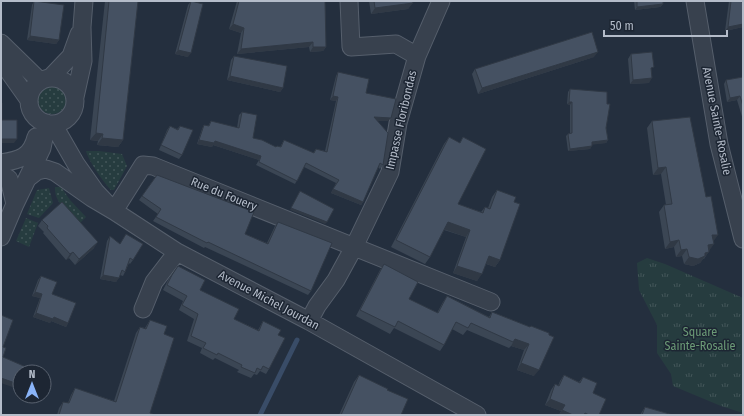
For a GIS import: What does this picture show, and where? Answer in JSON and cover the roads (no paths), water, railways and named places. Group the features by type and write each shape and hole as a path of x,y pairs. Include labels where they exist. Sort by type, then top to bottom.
{"street":[{"path":"1,58 29,100 32,112 45,121 60,123 70,116 75,104 75,97 83,61 82,27 84,1"},
{"path":"349,1 351,47 396,44 417,56"},
{"name":"Impasse Floribondas","path":"309,321 317,306 336,280 354,247 390,172 398,123 417,56 441,1"},
{"name":"Avenue Sainte-Rosalie","path":"695,1 719,144 743,239"},
{"path":"29,100 35,86 45,80 71,56 82,27"},
{"path":"1,43 45,80 57,79 63,81 73,91 75,97"},
{"name":"Avenue Michel Jourdan","path":"70,116 76,164"},
{"path":"1,163 12,161 27,155 34,146 36,133 45,121"},
{"path":"1,237 42,148 45,121"},
{"name":"Avenue Michel Jourdan","path":"45,121 66,148 95,191 114,211 177,252 309,321 477,415"},
{"name":"Rue du Fouery","path":"114,211 143,165 153,166 354,247"},
{"path":"28,178 37,170 55,172 92,198 114,211"},
{"path":"1,174 9,179 15,204"},
{"path":"354,247 491,302"},
{"path":"143,309 154,282 177,252"}],"waterway":[{"path":"260,415 297,340"}],"park label":[{"name":"Square Sainte-Rosalie","path":"700,339"}]}
